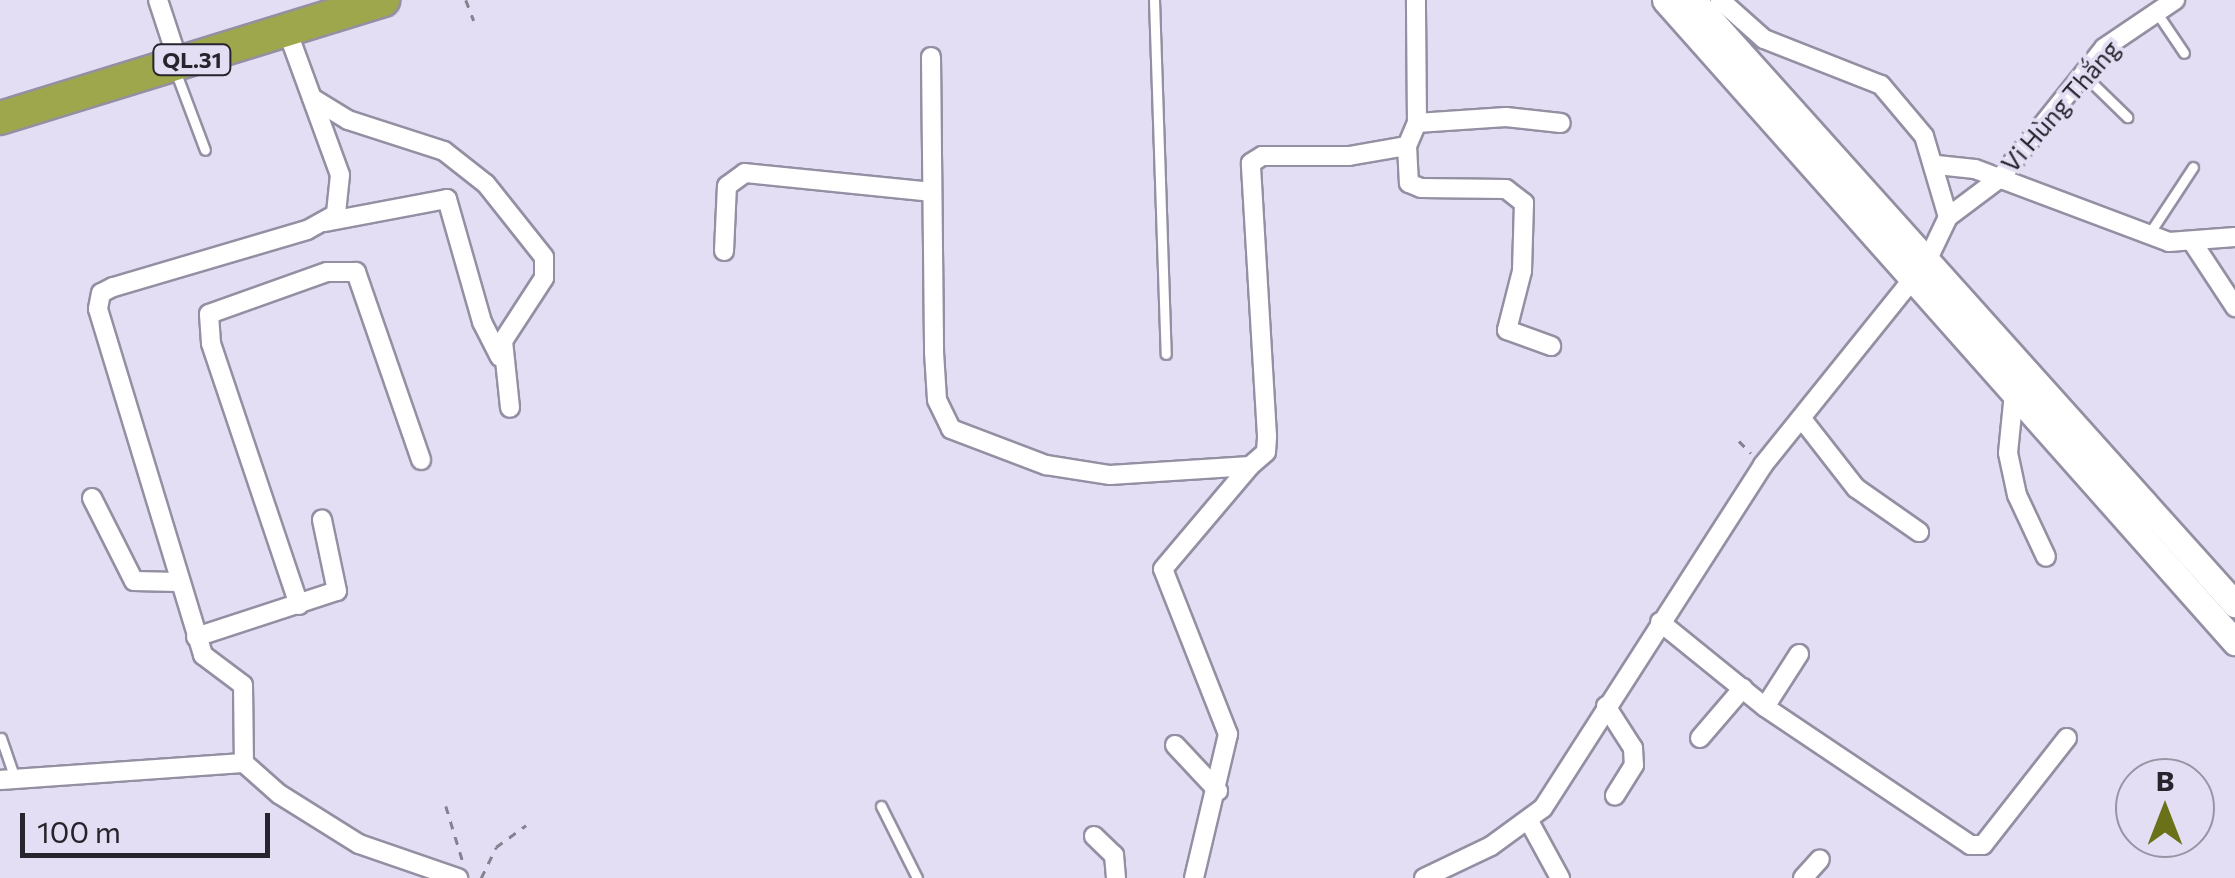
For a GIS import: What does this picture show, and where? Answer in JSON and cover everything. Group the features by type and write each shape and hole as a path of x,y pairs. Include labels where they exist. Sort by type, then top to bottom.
{"highway":[{"name":"QL.31","path":"0,118 382,0"}],"street":[{"path":"158,0 176,65"},
{"path":"1416,0 1417,122 1407,146 1409,182 1421,188 1506,190 1524,203 1522,271 1507,330 1551,346"},
{"path":"1666,0 2235,604"},
{"path":"1693,0 1920,270 2014,392 2235,642"},
{"path":"1424,878 1530,823 1763,465 1920,270 1948,217 1937,164 1910,114 1881,85 1764,39 1720,0"},
{"name":"Vi Hùng Thắng","path":"1948,217 2000,178 2083,74 2156,10 2175,0"},
{"path":"287,30 340,175 342,201 325,222"},
{"path":"931,57 937,400 950,429 1046,465 1110,475 1250,466"},
{"path":"312,98 348,120 444,151 486,184 544,257 544,278 507,332 500,357"},
{"path":"1417,122 1506,117 1561,123"},
{"path":"1194,878 1218,791 1228,734 1223,710 1167,594 1163,569 1266,452 1251,163 1262,156 1349,156 1407,146"},
{"path":"1937,164 2000,178 2150,234 2193,243 2235,236"},
{"path":"724,251 727,186 745,174 931,192"},
{"path":"244,763 243,685 209,664 196,637 97,300 113,287 325,222 447,200 482,322 500,357 510,408"},
{"path":"2193,243 2235,306"},
{"path":"299,605 211,343 209,314 327,272 356,272 421,460"},
{"path":"2014,392 2008,453 2027,523 2046,557"},
{"path":"1802,419 1856,488 1919,532"},
{"path":"92,498 134,581 178,582"},
{"path":"196,637 299,605 339,586 322,520"},
{"path":"1660,622 1765,707 1970,845 1983,845 2067,738"},
{"path":"1765,707 1799,654"},
{"path":"1700,738 1743,688"},
{"path":"1606,706 1633,748 1634,765 1615,796"},
{"path":"1175,746 1200,764 1218,791"},
{"path":"7,777 244,763 358,844 462,878"},
{"path":"1530,823 1564,876"},
{"path":"1094,836 1114,855 1116,878"},
{"path":"1803,878 1820,859"}],"lane":[{"path":"1154,0 1166,354"},
{"path":"2156,10 2184,54"},
{"path":"176,65 205,150"},
{"path":"2083,74 2127,117"},
{"path":"2150,234 2193,167"},
{"path":"0,738 7,777"},
{"path":"881,806 909,852 916,878"}],"path":[{"path":"466,0 474,21"},
{"path":"446,806 462,878"},
{"path":"482,878 496,848 526,825"}]}
